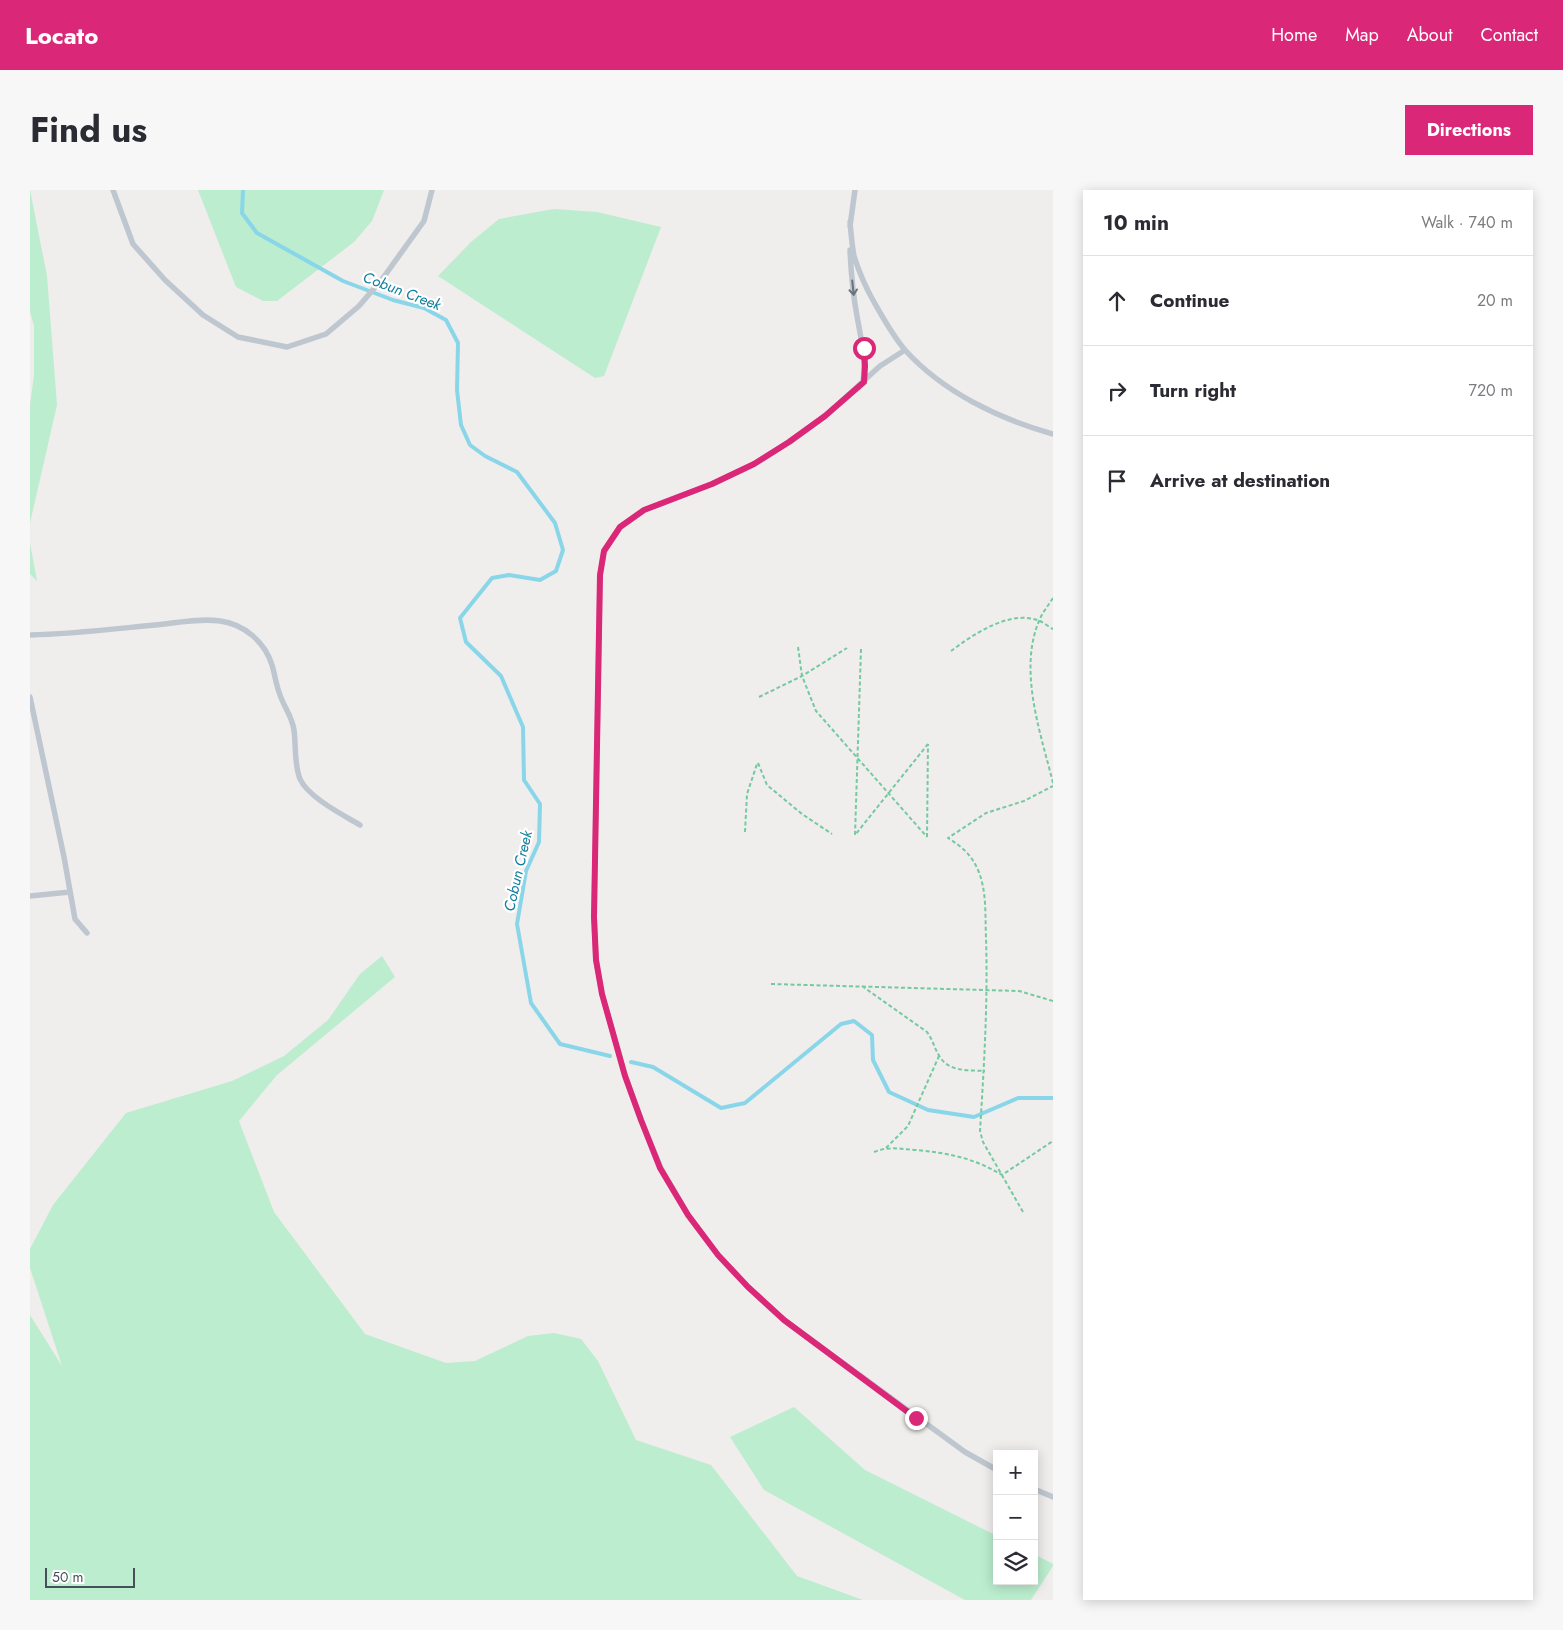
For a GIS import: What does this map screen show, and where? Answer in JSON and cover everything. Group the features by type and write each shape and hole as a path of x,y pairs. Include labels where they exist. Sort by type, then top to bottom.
{"lane":[{"path":"113,190 133,244 165,280 203,315 238,337 287,347 326,334 359,306 383,278 424,221 432,190"},
{"path":"855,190 850,222 853,290 865,357 864,382"},
{"path":"850,222 854,256 866,287 882,318 905,350 939,380 982,408 1023,426 1053,434"},
{"path":"905,350 880,366 825,416 789,442 754,464 712,484 644,510 620,527 604,551 600,575 598,676 594,902 596,960 602,994 613,1033 641,1120 660,1168 688,1215 718,1255 748,1287 784,1320 965,1452 993,1468"},
{"path":"30,636 190,621 219,620 234,624 253,636 264,648 272,664 280,696 290,714 294,730 300,780 316,798 360,824"},
{"path":"30,697 75,919 88,933"},
{"path":"30,896 70,892"},
{"path":"1038,1491 1053,1497"}],"path":[{"path":"1023,1212 983,1142 980,1131 988,989 984,895 978,870 967,851 948,838 986,812 1024,801 1053,785 1032,695 1030,666 1039,621 1053,598"},
{"path":"951,651 974,634 996,624 1017,619 1039,621 1053,629"},
{"path":"798,647 802,676 816,711 858,758 889,793 927,837 928,744 916,758 889,793 855,835 858,758 861,649"},
{"path":"758,697 802,676 847,648"},
{"path":"745,832 747,794 758,763 767,785 802,814 832,834"},
{"path":"771,984 988,989 1019,991 1053,1001"},
{"path":"862,986 927,1032 944,1063 954,1069 984,1071"},
{"path":"886,1148 908,1126 939,1056"},
{"path":"1002,1175 1053,1141"},
{"path":"874,1152 886,1148 946,1153 984,1164 1002,1175"}],"green space":[{"path":"30,190 47,276 57,405 30,523 30,405 34,375 34,326 30,312"},
{"path":"198,190 384,190 372,221 354,242 277,301 263,301 236,287"},
{"path":"554,209 597,212 661,227 604,376 595,378 438,276 471,242 499,219"},
{"path":"30,543 37,581 30,574"},
{"path":"382,956 395,977 277,1075 239,1121 274,1212 365,1334 446,1363 475,1361 528,1336 554,1333 581,1339 598,1361 636,1440 711,1465 797,1576 863,1600 30,1600 30,1315 62,1366 30,1268 30,1249 53,1205 126,1113 232,1081 284,1056 328,1020 360,974"},
{"path":"794,1407 865,1470 993,1534 993,1585 1038,1585 1038,1556 1053,1564 1053,1566 1031,1600 965,1600 764,1490 730,1437"}],"waterway":[{"name":"Cobun Creek","path":"243,190 242,213 257,233 343,281 393,300 424,308 446,320 458,343 457,390 461,425 470,445 485,456 517,472 555,523 563,550 556,571 540,580 509,575 492,578 460,618 466,642 501,676 523,727 524,780 540,804 539,842 526,871 517,924 531,1003 560,1044 610,1056"},
{"name":"Cobun Creek","path":"631,1062 653,1067 721,1108 745,1103 841,1024 854,1021 872,1035 873,1060 889,1092 928,1110 974,1117 1018,1098 1053,1098"}],"route":[{"path":"864,348 864,382 825,416 754,464 712,484 644,510 620,527 604,551 600,575 598,676 594,917 596,960 602,994 625,1076 660,1168 688,1215 718,1255 748,1287 784,1320 916,1418"}]}
